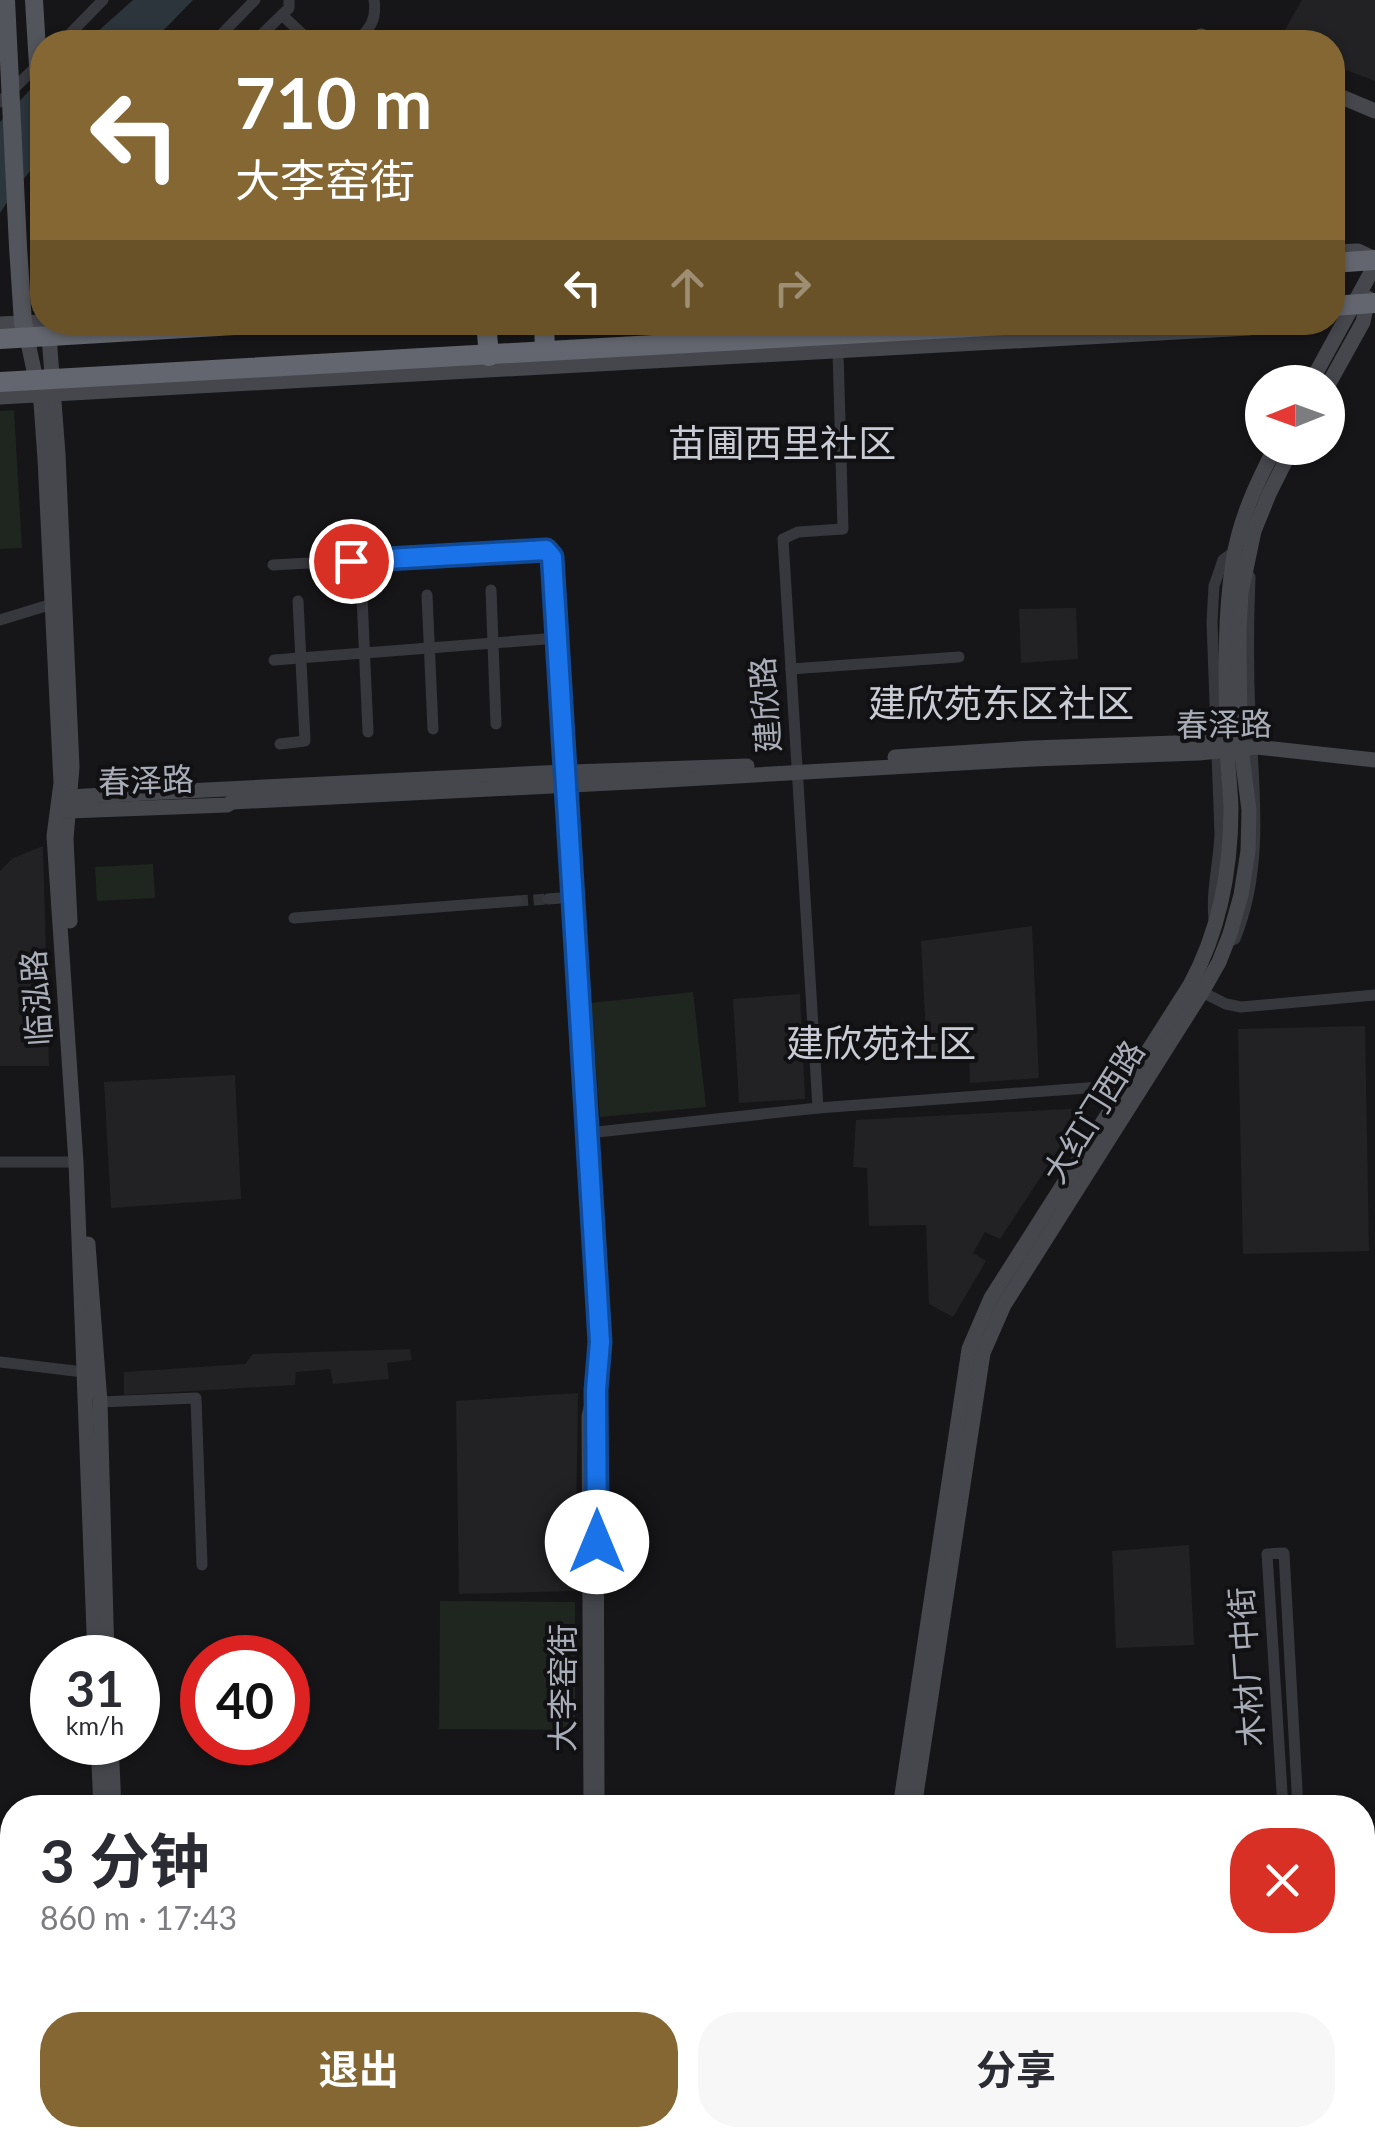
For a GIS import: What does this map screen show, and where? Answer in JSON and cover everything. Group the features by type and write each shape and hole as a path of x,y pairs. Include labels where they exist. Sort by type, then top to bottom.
{"highway":[{"path":"1345,263 1375,264"},
{"path":"0,339 30,330"},
{"path":"487,335 489,356"},
{"path":"545,335 546,351"},
{"path":"0,382 45,387 830,335"}],"main road":[{"path":"6,0 18,246 30,295"},
{"path":"34,0 37,30"},
{"path":"1345,98 1375,111"},
{"path":"1337,365 1361,310 1375,264 1358,251 1345,252"},
{"path":"1345,333 1361,310"},
{"path":"0,324 30,327"},
{"name":"临泓路","path":"39,335 72,767 66,839 80,1125 100,1402 106,1635"},
{"path":"0,397 45,387 1124,335"},
{"path":"1323,365 1344,335"},
{"name":"临泓路","path":"45,387 41,403 61,783 66,804 54,836 76,1162 94,1635"},
{"name":"大红门西路","path":"916,1795 982,1353 1004,1306 1219,962 1241,895 1252,847 1249,810 1234,745 1228,600 1240,527 1268,465"},
{"name":"大红门西路","path":"902,1795 968,1349 991,1298 1198,970 1216,927 1229,850 1241,593 1251,542 1284,465"},
{"name":"春泽路","path":"66,804 797,768 1033,748 1234,745 1375,752"},
{"name":"春泽路","path":"1234,745 1375,760"},
{"name":"大李窑街","path":"594,1795 596,1390"},
{"path":"99,1765 100,1795"},
{"path":"112,1765 113,1795"}],"street":[{"path":"74,30 103,0"},
{"path":"226,30 255,0"},
{"path":"266,30 289,8 289,0"},
{"path":"368,30 375,14 374,0"},
{"path":"282,15 298,30"},
{"path":"0,102 30,68"},
{"name":"建欣路","path":"818,1108 783,539 798,532 843,529 838,351"},
{"name":"大李窑街","path":"273,565 546,550 552,557 600,1342 596,1390"},
{"path":"491,590 496,724"},
{"path":"426,595 432,728"},
{"path":"362,596 368,732"},
{"path":"280,744 305,742 298,600"},
{"path":"0,620 52,604"},
{"path":"274,660 558,638"},
{"path":"791,669 959,657"},
{"path":"548,899 572,896"},
{"path":"294,918 516,901"},
{"path":"1202,992 1241,1007 1375,995"},
{"path":"588,1133 818,1108 1127,1086"},
{"path":"0,1162 76,1162"},
{"path":"0,1362 83,1372"},
{"path":"100,1402 196,1398 202,1565"},
{"name":"木材厂中街","path":"1283,1795 1268,1554 1284,1553 1297,1795"}],"shaded area":[{"path":"133,0 193,0 164,30 99,30"},
{"path":"1302,0 1375,0 1375,81 1345,70 1345,30 1285,30"},
{"path":"30,90 30,171 0,213 0,122"},
{"path":"14,410 22,548 0,549 0,411"},
{"path":"1076,608 1078,659 1021,663 1019,609"},
{"path":"43,846 49,1066 0,1066 0,871 13,858"},
{"path":"153,864 155,898 97,901 95,867"},
{"path":"1032,926 1039,1078 970,1083 969,1052 927,1055 921,941"},
{"path":"693,992 706,1107 600,1117 591,1003"},
{"path":"800,994 805,1099 739,1103 733,999"},
{"path":"1365,1026 1369,1251 1243,1254 1238,1029"},
{"path":"235,1075 241,1199 111,1208 104,1082"},
{"path":"1086,1108 1000,1239 985,1232 973,1253 986,1261 953,1317 929,1304 926,1225 869,1226 867,1168 853,1167 856,1120"},
{"path":"410,1349 412,1360 387,1363 389,1379 333,1384 330,1369 296,1372 295,1385 124,1395 124,1372 245,1364 253,1354"},
{"path":"578,1393 575,1591 459,1594 456,1401"},
{"path":"1189,1545 1194,1645 1116,1648 1112,1551"},
{"path":"440,1601 575,1602 575,1730 439,1729"}],"tunnel":[{"path":"517,901 548,899"}],"district":[{"name":"苗圃西里社区","path":"782,444"},
{"name":"建欣苑东区社区","path":"1001,704"},
{"name":"建欣苑社区","path":"881,1044"}],"route":[{"path":"351,561 546,550 552,557 600,1342 596,1390 597,1542"}]}
